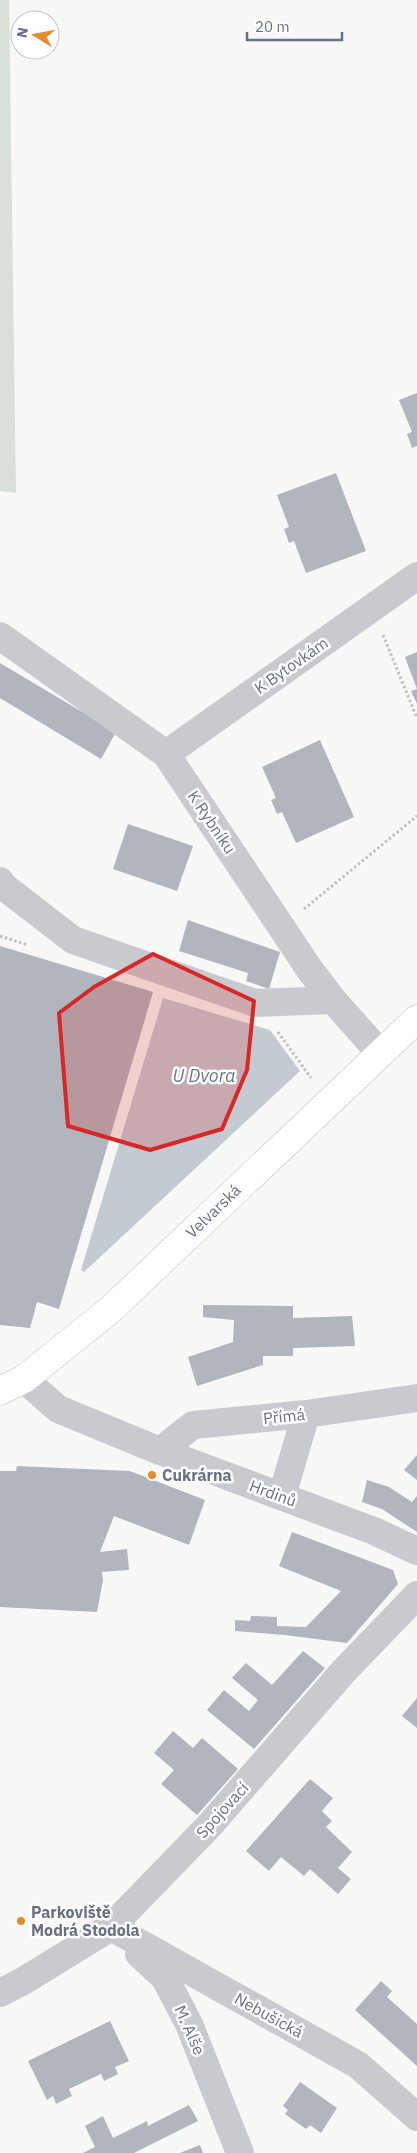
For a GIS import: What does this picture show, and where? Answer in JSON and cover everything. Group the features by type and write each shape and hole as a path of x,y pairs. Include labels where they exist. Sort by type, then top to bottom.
{"main road":[{"name":"Velvarská","path":"12,1385 110,1310 417,1019"}],"street":[{"name":"K Bytovkám","path":"166,754 417,576"},
{"name":"K Rybníku","path":"0,636 166,754 333,1000 380,1053"},
{"path":"0,881 2,885 73,940 255,1002 333,1000"},
{"name":"Hrdinů","path":"12,1385 58,1409 160,1451 374,1531 417,1551"},
{"name":"Přímá","path":"160,1451 193,1425 306,1414 417,1398"},
{"path":"282,1496 306,1414"},
{"name":"Spojovací","path":"0,1992 25,1980 110,1927 209,1826 343,1672 417,1595"},
{"name":"Nebušická","path":"110,1927 358,2066 417,2117"},
{"name":"M. Alše","path":"110,1927 165,1978 188,2024 240,2153"}],"path":[{"path":"372,608 417,718"},
{"path":"282,926 417,816"}],"highlighted area":[{"path":"153,954 254,1001 247,1070 222,1129 150,1150 68,1126 59,1013 94,987"}],"shaded area":[{"path":"0,0 9,0 16,493 0,491"}],"water":[{"name":"U Dvora","path":"163,998 270,1030 300,1071 84,1272 81,1270"}],"building":[{"path":"417,393 417,446 412,448 407,434 412,432 399,400"},
{"path":"336,473 366,551 306,573 294,541 289,543 284,529 289,527 277,495"},
{"path":"417,652 417,689 405,657"},
{"path":"0,663 116,732 101,759 0,698"},
{"path":"417,689 417,704 411,691"},
{"path":"320,740 354,817 296,843 282,812 277,814 271,800 276,798 262,767"},
{"path":"128,824 193,846 177,891 113,869"},
{"path":"188,920 280,952 269,989 246,981 248,973 179,951"},
{"path":"0,946 153,992 59,1309 37,1302 30,1328 0,1325"},
{"path":"203,1305 293,1306 293,1318 352,1316 355,1346 293,1348 293,1356 263,1356 263,1365 197,1386 188,1357 233,1342 234,1320 203,1317"},
{"path":"417,1455 417,1480 404,1470"},
{"path":"17,1466 130,1471 205,1500 189,1545 114,1516 100,1552 127,1549 129,1570 102,1572 103,1580 97,1612 0,1607 0,1471 16,1471"},
{"path":"367,1480 389,1487 412,1502 417,1496 417,1532 382,1509 362,1502"},
{"path":"292,1532 393,1570 398,1584 347,1643 235,1631 235,1620 250,1621 251,1616 277,1617 277,1626 306,1627 341,1591 279,1566"},
{"path":"303,1651 325,1668 254,1749 207,1710 224,1690 249,1711 258,1700 232,1678 246,1663 272,1685"},
{"path":"417,1698 417,1728 402,1716"},
{"path":"173,1731 193,1748 202,1738 238,1769 197,1815 161,1784 174,1770 154,1753"},
{"path":"310,1779 333,1798 322,1811 332,1821 326,1827 352,1852 338,1868 351,1879 338,1894 310,1869 304,1876 281,1857 269,1871 246,1851"},
{"path":"381,1981 392,1991 387,1997 417,2024 417,2066 355,2010"},
{"path":"110,2021 129,2061 115,2067 118,2074 104,2081 101,2074 69,2089 72,2096 56,2104 53,2096 47,2100 28,2061"},
{"path":"300,2082 337,2108 321,2133 310,2125 306,2129 285,2114 288,2110 283,2106"},
{"path":"189,2105 198,2121 134,2153 83,2153 95,2147 85,2126 103,2116 113,2138 147,2121 148,2126"},
{"path":"200,2145 203,2153 180,2153"}],"place":[{"name":"Cukrárna","path":"152,1475"},
{"name":"Parkoviště Modrá Stodola","path":"21,1921"}]}
